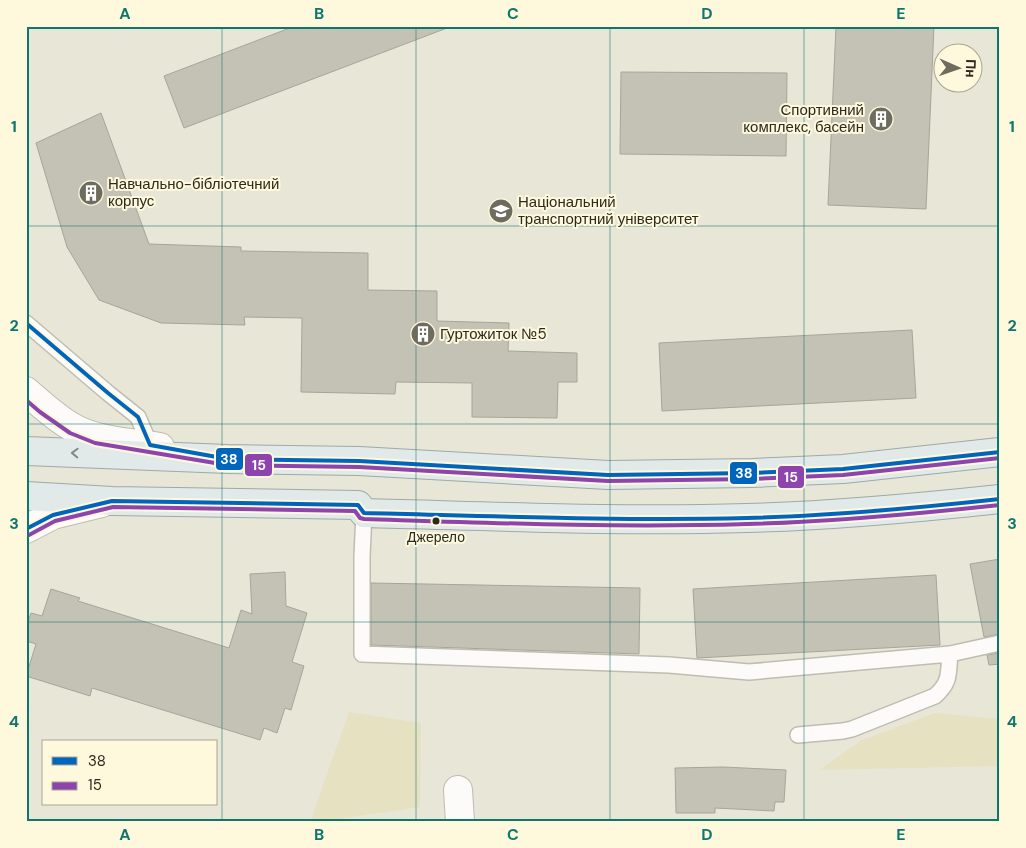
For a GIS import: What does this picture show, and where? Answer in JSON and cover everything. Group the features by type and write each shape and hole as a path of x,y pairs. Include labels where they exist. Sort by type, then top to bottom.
{"main road":[{"path":"26,451 228,458 359,460 608,476 843,469 1000,452"},
{"path":"26,496 112,500 358,505 364,513 609,519 746,518 841,514 1000,499"}],"street":[{"path":"26,391 73,428 97,437 228,458"},
{"path":"26,529 53,515 112,500"},
{"path":"458,790 460,822"}],"lane":[{"path":"26,323 138,417 150,445"},
{"path":"364,513 362,654 669,665 749,672 950,654 1000,643"},
{"path":"798,735 852,729 935,696 943,689 947,681 950,654"}],"shaded area":[{"path":"349,712 421,723 420,807 310,822"},
{"path":"935,713 1000,719 1000,766 819,770 862,740"}],"building":[{"path":"295,26 447,26 447,28 184,128 164,76"},
{"name":"Спортивний комплекс, басейн","path":"836,26 934,26 926,209 828,205"},
{"path":"621,72 787,73 786,156 620,154"},
{"path":"101,113 149,244 241,247 241,251 368,253 368,290 437,291 437,321 509,323 508,351 577,353 577,382 558,382 557,418 472,417 472,383 396,382 395,394 301,392 302,318 244,317 245,325 161,323 99,300 67,247 36,143"},
{"path":"912,330 916,398 662,411 659,343"},
{"path":"1000,559 1000,634 984,637 970,564"},
{"path":"285,572 286,606 307,613 292,662 304,666 291,710 285,708 277,733 264,728 260,740 92,688 90,696 26,676 36,644 26,641 26,627 31,613 42,616 51,589 80,598 78,601 229,648 241,610 252,614 250,574"},
{"path":"936,575 940,645 697,658 693,589"},
{"path":"371,583 640,588 639,654 371,645"},
{"path":"1000,653 1000,664 989,665 987,655"},
{"path":"723,767 786,770 784,802 775,802 774,811 715,808 715,813 676,813 675,768"}],"transit line":[{"name":"38","path":"26,323 138,417 150,445 228,459 359,461 608,475 752,473 843,469 1000,452"},
{"name":"15","path":"26,400 70,433 95,443 227,465 359,467 608,481 752,479 843,475 1000,458"},
{"name":"38","path":"26,529 53,515 112,501 358,505 364,513 651,519 810,515 1000,499"},
{"name":"15","path":"29,535 55,521 113,507 355,511 360,518 364,519 651,525 810,521 1000,505"}],"place":[{"name":"Спортивний комплекс, басейн","path":"881,119"},
{"name":"Навчально-бібліотечний корпус","path":"91,193"},
{"name":"Національний транспортний університет","path":"501,211"},
{"name":"Гуртожиток №5","path":"423,334"},
{"name":"Джерело","path":"436,521"}]}
